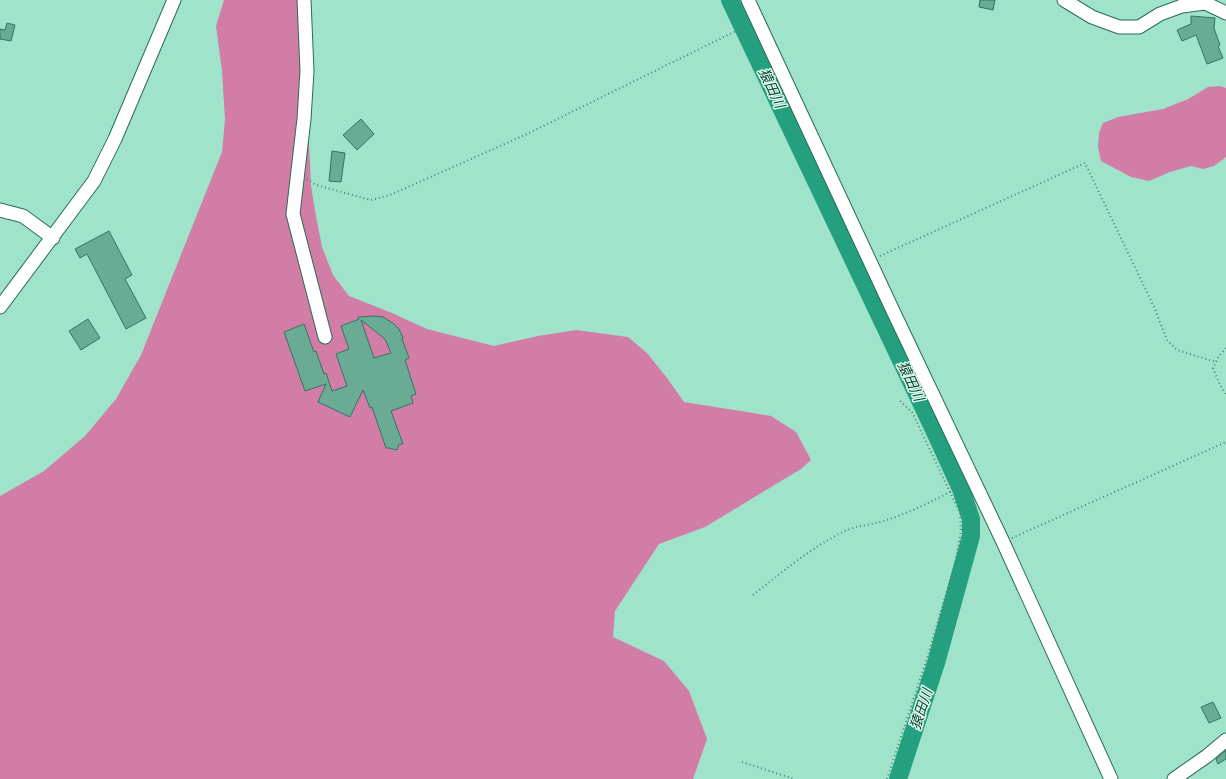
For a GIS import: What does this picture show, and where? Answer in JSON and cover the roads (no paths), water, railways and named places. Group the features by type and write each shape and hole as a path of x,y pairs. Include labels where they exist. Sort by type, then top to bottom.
{"street":[{"path":"0,308 94,181 115,139 174,0"},
{"path":"304,0 307,71 304,118 293,214 325,337"},
{"path":"748,0 1003,542 1111,779"},
{"path":"1064,0 1092,17 1119,28 1139,27 1160,14 1182,6 1205,3 1226,13"},
{"path":"0,210 23,216 53,238"},
{"path":"1174,779 1207,756 1226,740"}],"waterway":[{"name":"猿田川","path":"730,0 935,432 961,489 971,519 971,536 936,663 898,779"}]}
